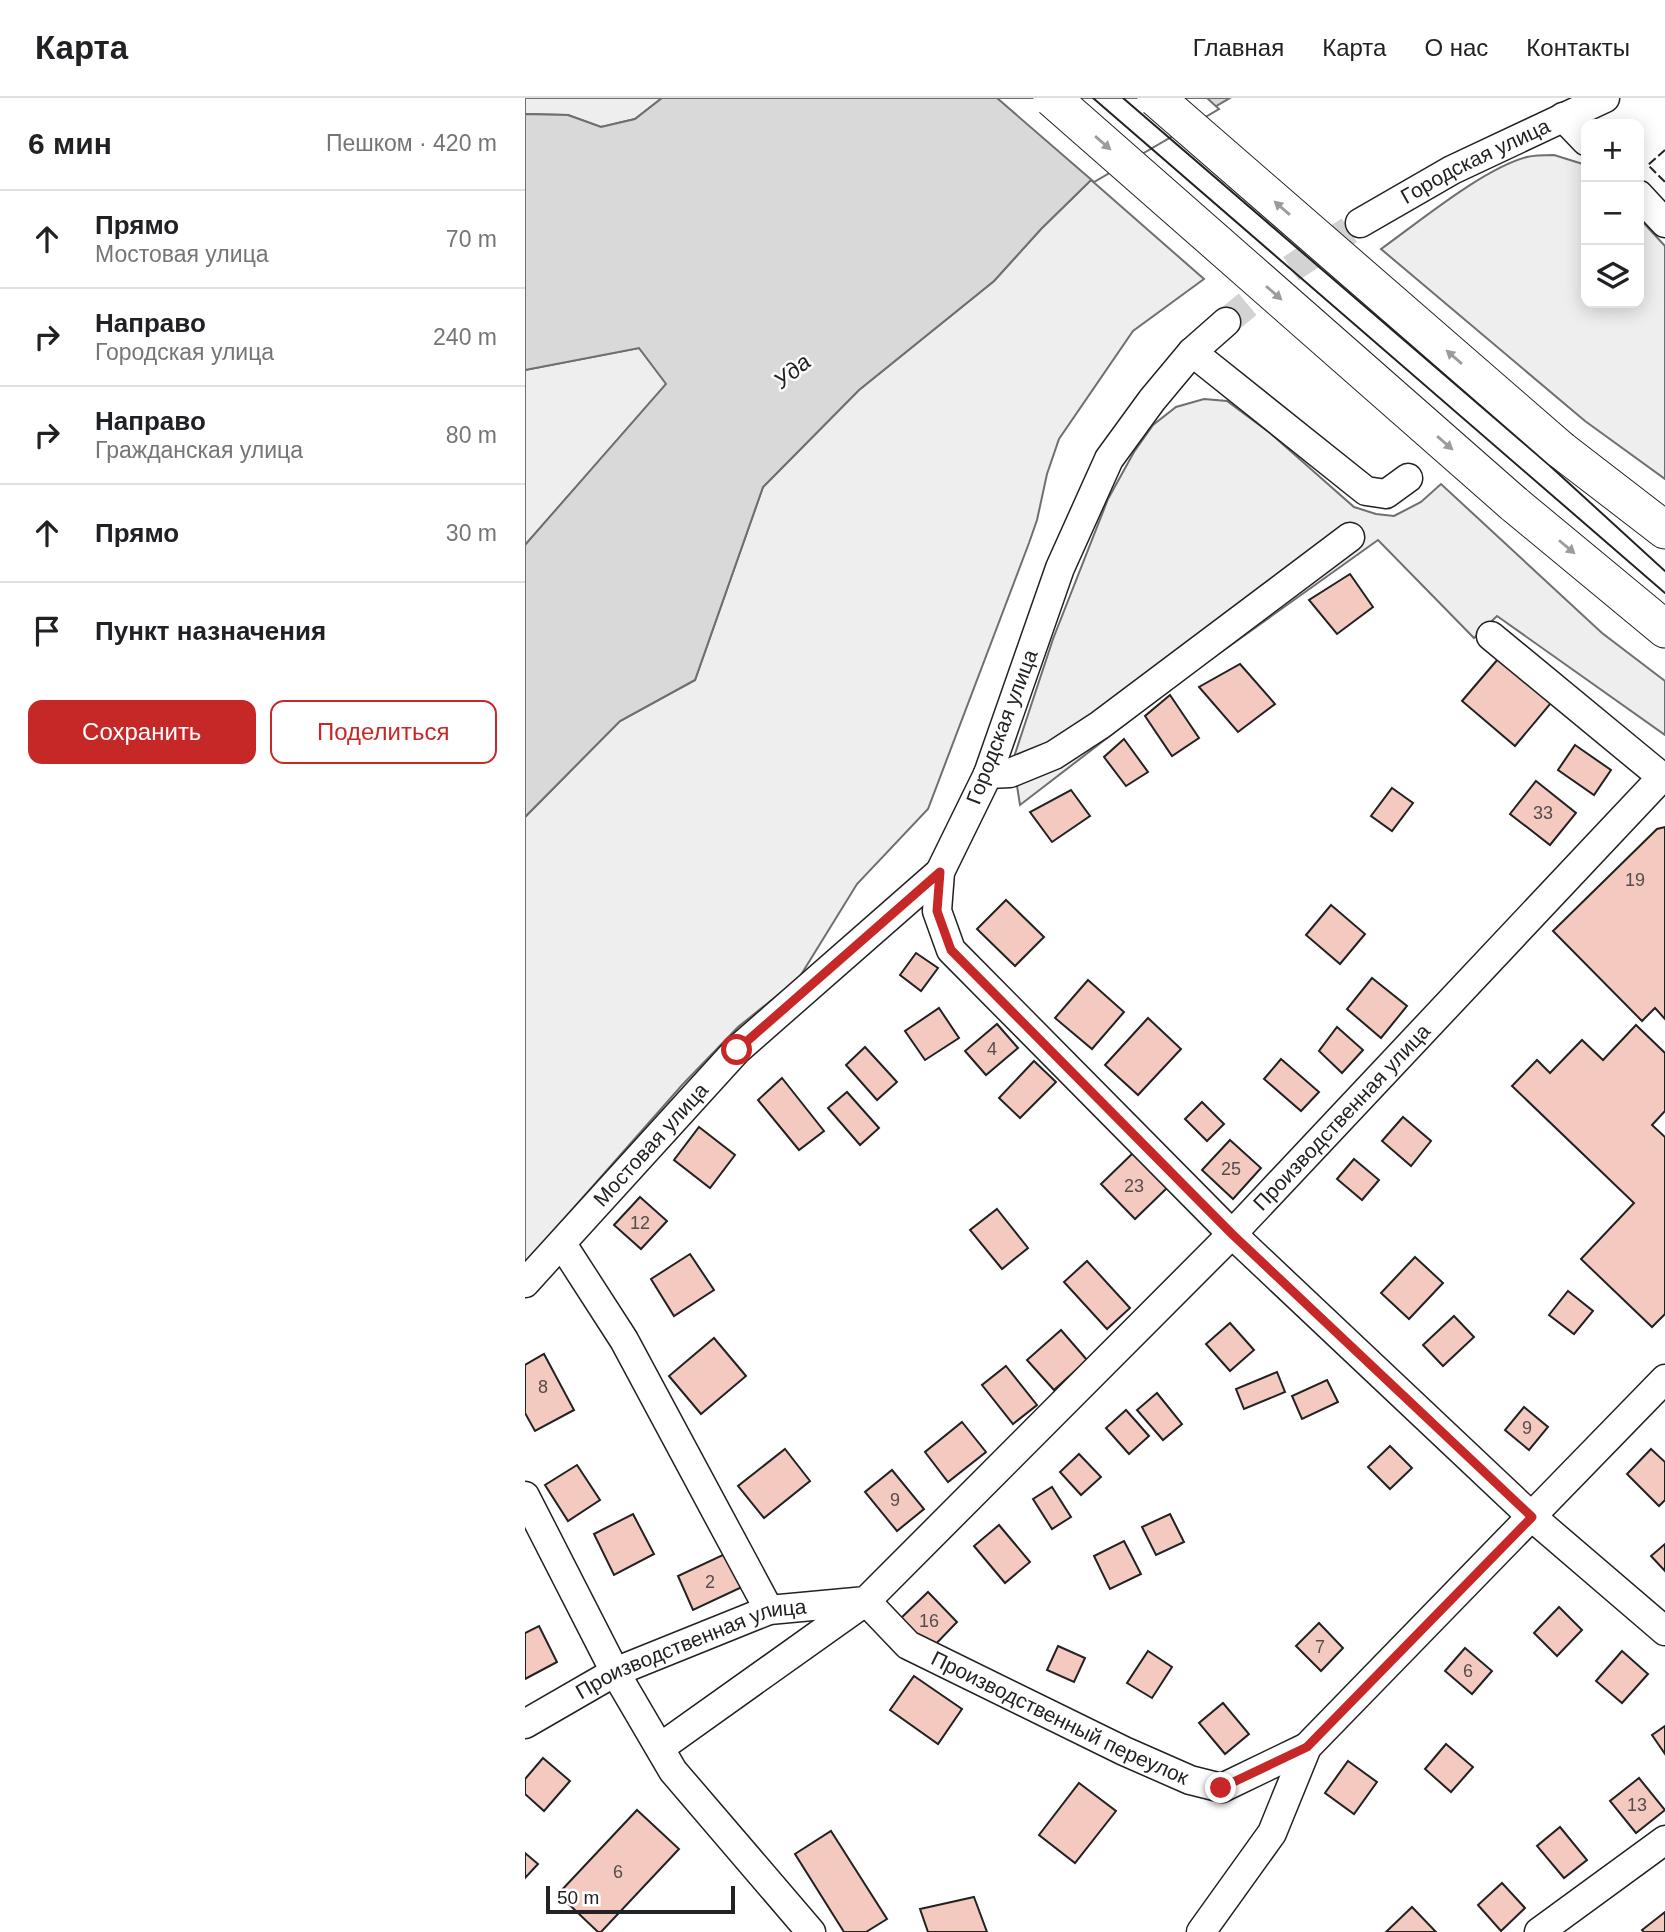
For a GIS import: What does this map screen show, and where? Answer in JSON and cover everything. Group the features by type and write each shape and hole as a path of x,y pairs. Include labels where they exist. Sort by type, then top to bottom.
{"main road":[{"path":"1052,98 1514,504 1665,629"},
{"path":"1156,98 1561,450 1665,530"}],"street":[{"path":"1563,117 1605,98"},
{"name":"Городская улица","path":"1360,223 1452,170 1563,117 1581,136"},
{"path":"1644,200 1665,223"},
{"name":"Городская улица","path":"1226,323 1192,352 1152,400 1109,459 1060,568 988,774 940,872 937,911 951,950 1232,1234 1532,1517 1665,1631"},
{"path":"1192,352 1366,491 1386,494 1408,478"},
{"path":"988,774 1010,773 1054,755 1100,726 1350,537"},
{"path":"1491,636 1664,778"},
{"name":"Производственная улица","path":"660,1747 866,1601 1232,1234 1664,778"},
{"name":"Мостовая улица","path":"525,1283 737,1050 940,872"},
{"path":"562,1244 624,1340 769,1610"},
{"path":"1201,1932 1272,1833 1307,1747 1665,1379"},
{"path":"525,1496 615,1672 673,1771 811,1932"},
{"name":"Производственная улица","path":"525,1724 615,1672 769,1610 866,1601"},
{"name":"Производственный переулок","path":"866,1601 908,1645 1124,1751 1190,1780 1221,1788 1307,1747"},
{"path":"1539,1932 1665,1840"}],"shaded area":[{"path":"525,98 662,98 635,119 601,127 568,115 525,114"},
{"path":"1537,155 1554,155 1581,163 1581,308 1644,308 1644,223 1665,246 1665,479 1585,421 1381,249 1491,172"},
{"path":"1091,180 1204,279 1133,331 1059,439 1029,543 928,809 857,884 799,978 738,1027 683,1084 525,1263 525,817 620,721 695,680 763,487 859,390 994,281 1041,229"},
{"path":"639,348 667,384 525,545 525,370"},
{"path":"1204,399 1227,401 1270,433 1354,507 1394,516 1421,502 1441,484 1602,633 1665,681 1665,735 1497,616 1474,638 1378,540 1189,675 1020,805 1013,760 1053,639 1108,499 1134,452 1153,425 1176,407"}],"water":[{"name":"Уда","path":"662,98 1230,98 1091,180 1041,229 994,281 859,390 763,487 695,680 620,721 525,817 525,545 666,384 639,348 525,370 525,114 568,115 601,127 635,119"}],"pier":[{"path":"997,98 1207,98 1219,109 1094,182"}],"building":[{"path":"1350,574 1373,607 1337,634 1309,600"},
{"path":"1498,659 1551,703 1515,746 1462,701"},
{"path":"1240,664 1275,704 1238,732 1199,687"},
{"path":"1170,695 1199,738 1172,756 1145,716"},
{"path":"1124,739 1148,772 1126,786 1104,757"},
{"path":"1575,745 1611,770 1594,795 1558,770"},
{"path":"1536,781 1576,813 1550,845 1510,814"},
{"path":"1392,788 1413,803 1392,831 1371,816"},
{"path":"1071,790 1090,816 1052,842 1030,812"},
{"path":"1665,827 1665,1019 1655,1008 1642,1021 1553,931 1657,829"},
{"path":"1006,900 1044,937 1015,966 977,929"},
{"path":"1331,905 1365,934 1340,964 1306,935"},
{"path":"916,953 938,968 921,991 900,975"},
{"path":"1372,978 1407,1006 1381,1038 1347,1009"},
{"path":"1088,980 1124,1012 1092,1049 1055,1018"},
{"path":"939,1008 959,1038 925,1060 905,1031"},
{"path":"1148,1018 1181,1049 1138,1095 1105,1065"},
{"path":"997,1024 1018,1048 986,1075 965,1051"},
{"path":"1636,1025 1665,1053 1665,1111 1652,1125 1665,1137 1665,1314 1652,1327 1581,1259 1634,1203 1512,1086 1537,1060 1550,1073 1582,1040 1603,1060"},
{"path":"1337,1027 1363,1050 1342,1073 1319,1051"},
{"path":"865,1047 897,1082 877,1100 846,1065"},
{"path":"1281,1059 1319,1092 1301,1111 1264,1079"},
{"path":"1034,1061 1056,1082 1020,1118 999,1098"},
{"path":"782,1078 824,1131 799,1150 758,1100"},
{"path":"847,1092 879,1128 860,1145 828,1108"},
{"path":"1202,1102 1224,1124 1207,1141 1185,1119"},
{"path":"1403,1117 1431,1141 1411,1166 1382,1141"},
{"path":"699,1127 735,1155 710,1188 674,1160"},
{"path":"1230,1140 1261,1168 1233,1199 1202,1170"},
{"path":"1133,1153 1167,1188 1135,1219 1101,1184"},
{"path":"1354,1159 1379,1180 1362,1200 1337,1179"},
{"path":"640,1197 667,1221 641,1249 614,1225"},
{"path":"997,1209 1028,1248 1002,1269 970,1230"},
{"path":"690,1254 714,1290 674,1316 651,1279"},
{"path":"1415,1257 1443,1283 1409,1319 1381,1293"},
{"path":"1087,1261 1130,1308 1107,1329 1064,1282"},
{"path":"1568,1291 1593,1311 1574,1334 1549,1315"},
{"path":"1454,1316 1474,1337 1443,1366 1423,1345"},
{"path":"1230,1323 1254,1350 1230,1371 1206,1344"},
{"path":"1061,1330 1087,1360 1054,1390 1027,1360"},
{"path":"714,1338 746,1376 701,1414 669,1376"},
{"path":"544,1354 574,1410 535,1431 525,1413 525,1365"},
{"path":"1006,1366 1037,1405 1013,1424 982,1385"},
{"path":"1277,1372 1285,1392 1244,1409 1236,1389"},
{"path":"1327,1380 1338,1402 1302,1419 1292,1396"},
{"path":"1157,1393 1182,1424 1163,1440 1137,1410"},
{"path":"1524,1407 1548,1427 1529,1450 1505,1430"},
{"path":"1126,1410 1149,1436 1129,1454 1106,1428"},
{"path":"962,1422 986,1452 948,1482 925,1452"},
{"path":"1390,1446 1412,1468 1390,1489 1368,1467"},
{"path":"785,1449 810,1481 764,1518 738,1486"},
{"path":"1651,1449 1665,1462 1665,1500 1659,1506 1627,1474"},
{"path":"1079,1454 1101,1477 1081,1495 1060,1472"},
{"path":"577,1465 600,1500 568,1521 545,1485"},
{"path":"892,1470 924,1509 897,1531 865,1492"},
{"path":"1052,1487 1071,1517 1052,1529 1033,1499"},
{"path":"633,1514 654,1554 614,1575 594,1534"},
{"path":"1170,1514 1184,1542 1156,1555 1142,1527"},
{"path":"999,1525 1030,1562 1005,1583 974,1546"},
{"path":"1124,1541 1141,1574 1110,1589 1094,1556"},
{"path":"1665,1544 1665,1571 1651,1556"},
{"path":"727,1553 742,1587 693,1610 678,1576"},
{"path":"928,1592 957,1622 930,1650 900,1619"},
{"path":"1559,1607 1582,1630 1557,1656 1534,1633"},
{"path":"1319,1623 1343,1648 1321,1671 1296,1646"},
{"path":"539,1626 557,1662 525,1679 525,1633"},
{"path":"1058,1646 1085,1658 1074,1682 1047,1670"},
{"path":"1465,1648 1492,1671 1472,1694 1445,1671"},
{"path":"1148,1651 1172,1667 1152,1698 1127,1683"},
{"path":"1622,1651 1648,1674 1622,1703 1596,1681"},
{"path":"914,1676 962,1709 938,1744 890,1710"},
{"path":"1223,1703 1249,1734 1225,1754 1199,1723"},
{"path":"1665,1726 1665,1754 1652,1735"},
{"path":"1446,1744 1473,1767 1451,1792 1425,1769"},
{"path":"543,1758 570,1781 544,1811 525,1794 525,1779"},
{"path":"1348,1761 1377,1782 1354,1814 1325,1793"},
{"path":"1639,1778 1665,1810 1636,1833 1610,1801"},
{"path":"1079,1783 1116,1811 1075,1863 1039,1835"},
{"path":"637,1810 679,1849 601,1932 598,1932 558,1894"},
{"path":"1560,1827 1587,1860 1564,1878 1537,1846"},
{"path":"831,1831 887,1919 866,1932 844,1932 795,1854"},
{"path":"525,1853 538,1864 525,1878"},
{"path":"1502,1883 1525,1908 1501,1931 1478,1905"},
{"path":"974,1897 987,1932 928,1932 920,1909"},
{"path":"1412,1907 1436,1932 1386,1932"},
{"path":"1665,1912 1665,1932 1642,1930"}],"tunnel":[{"path":"1226,322 1289,270 1360,223"}],"tram line":[{"path":"1093,98 1665,593"},
{"path":"1123,98 1549,465 1665,571"}],"fence":[{"path":"1665,150 1648,165 1665,182"}],"route":[{"path":"737,1050 940,872 937,911 951,950 1232,1234 1532,1517 1307,1747 1221,1788"}]}
